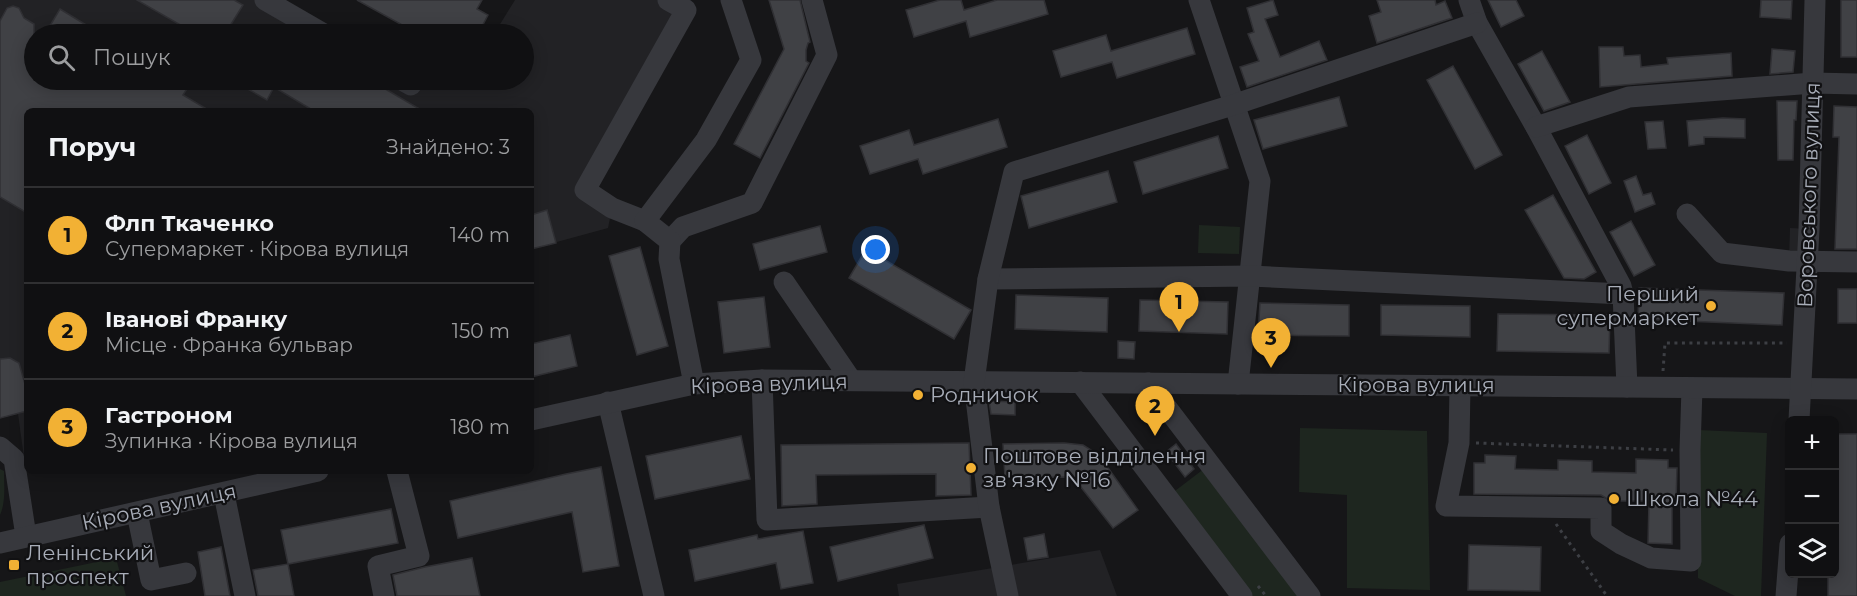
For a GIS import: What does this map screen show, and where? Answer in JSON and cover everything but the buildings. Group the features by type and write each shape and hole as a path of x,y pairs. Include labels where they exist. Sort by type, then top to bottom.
{"street":[{"path":"265,0 307,24"},
{"path":"668,0 686,10 585,190 612,208 645,221 670,241"},
{"path":"645,221 706,140 751,60 731,0"},
{"path":"694,384 669,259 670,241 683,227 752,203 827,54 812,0"},
{"path":"1199,0 1236,104 1260,181 1238,384"},
{"path":"1469,0 1476,23 1536,127 1620,286 1623,294 1627,387"},
{"name":"Воровського вулиця","path":"1799,416 1808,261 1815,0"},
{"path":"1008,596 989,507 974,382 988,279 1014,172 1236,104 1476,23"},
{"path":"1536,127 1629,97 1813,83 1857,84"},
{"path":"1687,214 1722,252 1808,261 1857,262"},
{"path":"988,279 1251,276 1623,294"},
{"path":"784,282 851,380"},
{"path":"762,380 767,520 989,507"},
{"name":"Кірова вулиця","path":"534,419 694,384 762,380 1857,389"},
{"path":"1080,382 1242,596"},
{"path":"1148,383 1310,596"},
{"path":"1460,386 1459,443 1446,506 1601,508 1601,531 1620,544 1651,558 1691,561 1692,388"},
{"path":"608,402 654,596"},
{"path":"0,447 14,459 26,536"},
{"name":"Кірова вулиця","path":"0,543 306,474"},
{"path":"384,596 378,566 419,556 398,474"},
{"path":"224,494 245,596"},
{"path":"137,513 151,580 186,573"},
{"path":"1786,596 1787,578"}],"path":[{"path":"1663,365 1665,343 1804,344"},
{"path":"1459,443 1690,450"},
{"path":"1544,507 1607,596"}],"shaded area":[{"path":"0,0 265,0 307,24 24,24 24,90 534,90 534,24 500,24 515,0 691,0 585,190 612,208 608,228 534,248 534,108 24,108 24,458 18,414 0,418"},
{"path":"1199,225 1240,227 1239,254 1198,253"},
{"path":"1790,228 1809,229 1808,261 1789,261"},
{"path":"1300,428 1427,431 1430,590 1347,588 1347,495 1299,492"},
{"path":"1698,430 1767,433 1761,596 1735,596 1698,578"},
{"path":"1209,465 1310,596 1242,596 1167,497"},
{"path":"0,469 4,471 4,488 0,515"},
{"path":"1100,550 1117,596 899,596 897,584"},
{"path":"116,558 126,596 0,596 0,582"}],"place":[{"name":"Перший супермаркет","path":"1711,306"},
{"name":"Флп Ткаченко","path":"1179,332"},
{"name":"Гастроном","path":"1271,368"},
{"name":"Родничок","path":"918,395"},
{"name":"Іванові Франку","path":"1155,436"},
{"name":"Поштове відділення зв'язку №16","path":"971,468"},
{"name":"Школа №44","path":"1614,499"},
{"name":"Ленінський проспект","path":"14,565"}]}
